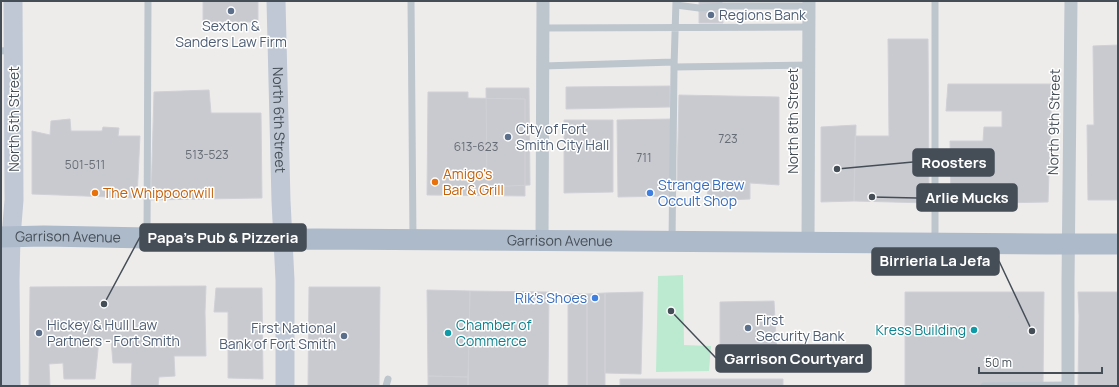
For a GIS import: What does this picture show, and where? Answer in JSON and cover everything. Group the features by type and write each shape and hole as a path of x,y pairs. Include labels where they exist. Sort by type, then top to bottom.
{"main road":[{"name":"Garrison Avenue","path":"6,237 1118,244"}],"street":[{"name":"North 5th Street","path":"11,386 6,237 14,200 7,50 13,1"},
{"name":"North 6th Street","path":"276,1 281,200 285,280 284,386"},
{"path":"542,241 544,1"},
{"name":"North 9th Street","path":"1068,386 1071,1"},
{"name":"North 8th Street","path":"808,242 809,4"}],"lane":[{"path":"147,238 148,1"},
{"path":"410,1 413,240"},
{"path":"762,1 776,6"},
{"path":"935,1 935,243"},
{"path":"672,242 676,3 699,8 809,4"},
{"path":"543,28 809,27"},
{"path":"543,66 809,65"},
{"path":"984,386 1068,386"}],"green space":[{"path":"683,275 684,345 711,346 709,371 656,372 658,276"}],"building":[{"name":"Sexton & Sanders Law Firm","path":"203,1 258,1 258,22 203,22"},
{"name":"Regions Bank","path":"699,1 722,1 723,23 699,23"},
{"path":"888,39 928,39 929,203 854,201 855,136 889,136"},
{"path":"1118,45 1118,200 1088,200 1087,125 1094,125 1093,46"},
{"path":"948,84 1052,84 1048,202 951,204 950,141 983,141 984,127 1002,127 1002,111 946,111"},
{"path":"670,86 670,107 566,109 566,87"},
{"name":"City of Fort Smith City Hall","path":"486,88 529,88 530,185 487,187"},
{"path":"209,90 211,113 261,113 262,198 151,200 154,92"},
{"path":"428,92 468,92 468,98 525,99 525,196 427,195"},
{"path":"679,95 779,97 779,185 750,183 750,199 707,201 708,182 677,185"},
{"path":"70,119 71,131 102,131 103,127 119,128 118,136 140,136 137,198 32,194 32,131 50,135 51,121"},
{"path":"671,119 672,196 618,197 617,120"},
{"path":"564,120 613,120 613,192 564,193"},
{"path":"856,125 854,201 821,202 821,127"},
{"path":"206,286 206,356 174,356 175,376 159,377 158,386 131,386 132,363 113,363 111,340 99,340 95,379 64,379 63,363 49,364 50,386 29,386 30,287"},
{"name":"First National Bank of Fort Smith","path":"309,287 380,287 379,385 308,386"},
{"path":"216,288 262,288 263,379 228,378 228,312 214,312"},
{"name":"Chamber of Commerce","path":"427,290 470,291 468,377 428,376"},
{"path":"470,291 549,292 548,386 468,386"},
{"path":"643,292 641,374 605,373 605,293"},
{"name":"Kress Building","path":"905,292 1044,292 1043,386 905,386"},
{"path":"1078,292 1118,292 1118,386 1078,386"},
{"path":"605,293 605,386 587,386 587,294"},
{"path":"568,294 587,294 587,386 568,386"},
{"name":"First Security Bank","path":"774,301 777,353 756,354 756,359 720,361 720,302"},
{"path":"428,376 468,377 468,386 428,386"},
{"path":"620,379 783,379 783,386 620,386"}],"place":[{"name":"Sexton & Sanders Law Firm","path":"231,11"},
{"name":"Regions Bank","path":"711,15"},
{"name":"City of Fort Smith City Hall","path":"508,137"},
{"name":"Roosters","path":"837,169"},
{"name":"Amigo's Bar & Grill","path":"435,182"},
{"name":"The Whippoorwill","path":"95,193"},
{"name":"Strange Brew Occult Shop","path":"650,193"},
{"name":"Arlie Mucks","path":"872,197"},
{"name":"Rik's Shoes","path":"595,298"},
{"name":"Papa's Pub & Pizzeria","path":"104,304"},
{"name":"Garrison Courtyard","path":"671,311"},
{"name":"First Security Bank","path":"748,328"},
{"name":"Kress Building","path":"974,330"},
{"name":"Birrieria La Jefa","path":"1032,331"},
{"name":"Hickey & Hull Law Partners - Fort Smith","path":"39,333"},
{"name":"Chamber of Commerce","path":"448,333"},
{"name":"First National Bank of Fort Smith","path":"344,336"}]}
